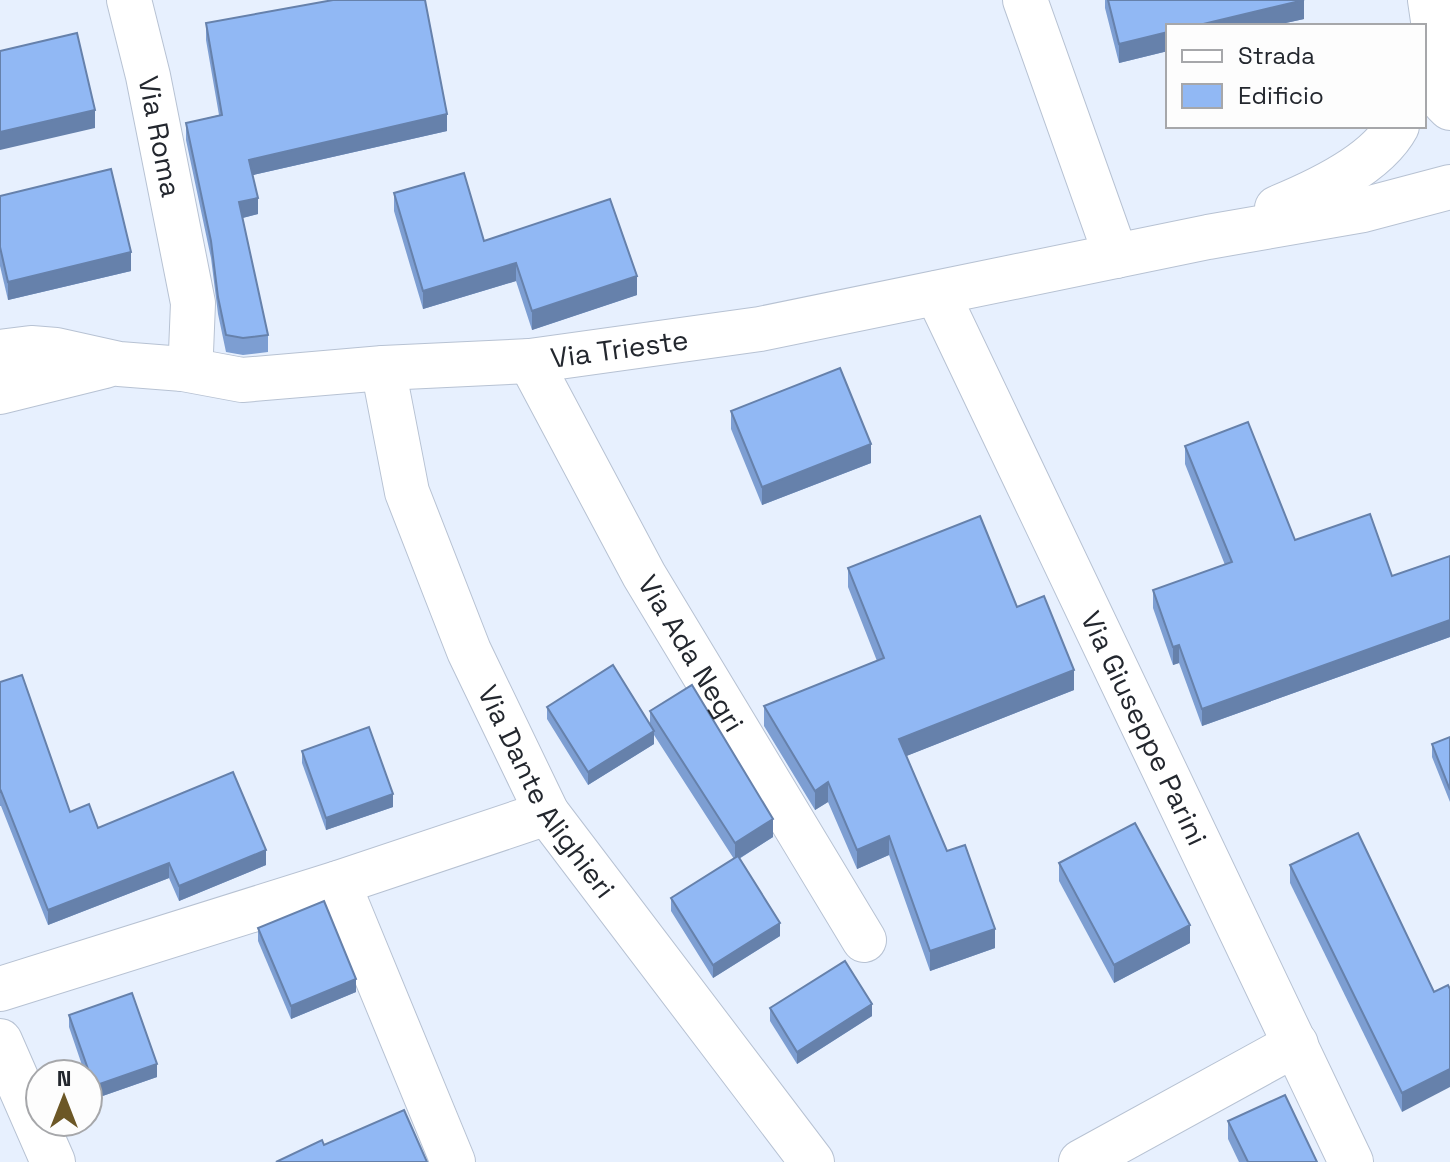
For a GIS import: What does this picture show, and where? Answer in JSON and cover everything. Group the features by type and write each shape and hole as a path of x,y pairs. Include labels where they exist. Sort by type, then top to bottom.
{"street":[{"name":"Via Roma","path":"129,0 148,76 193,303 191,352 151,366"},
{"path":"1025,0 1116,256"},
{"path":"1421,24 1427,0"},
{"path":"1427,0 1445,103 1450,108"},
{"path":"1208,237 1328,186 1389,141 1396,128"},
{"path":"1208,237 1363,210 1450,187"},
{"name":"Via Trieste","path":"0,352 31,348 56,350 242,380 383,368 530,361 760,329 1208,237"},
{"name":"Via Giuseppe Parini","path":"937,293 1351,1162"},
{"name":"Via Ada Negri","path":"530,361 644,575 864,940"},
{"name":"Via Trieste","path":"0,392 151,366"},
{"name":"Via Dante Alighieri","path":"383,368 407,492 469,651 547,813 812,1162"},
{"path":"0,989 338,883 547,813"},
{"path":"338,883 453,1162"},
{"path":"0,1041 53,1162"},
{"path":"1081,1162 1296,1044"}],"building":[{"path":"333,0 425,0 447,114 249,160 258,198 239,202 268,335 243,338 226,335 211,241 186,123 222,115 206,23"},
{"path":"1108,0 1304,0 1203,24 1166,24 1166,32 1119,44"},
{"path":"77,33 95,110 0,132 0,51"},
{"path":"111,169 131,252 8,282 0,247 0,196"},
{"path":"464,173 484,241 610,199 637,276 532,311 516,263 423,291 394,193"},
{"path":"840,368 871,444 762,487 731,411"},
{"path":"1248,422 1295,540 1370,514 1392,576 1450,556 1450,620 1202,709 1179,645 1173,647 1153,590 1232,562 1185,446"},
{"path":"980,516 1017,607 1044,596 1074,670 899,739 947,851 965,845 995,929 930,951 889,836 857,850 828,782 815,791 764,706 884,658 848,568"},
{"path":"613,665 654,731 588,772 547,707"},
{"path":"22,675 70,812 89,804 98,828 233,772 266,850 179,886 169,863 48,910 0,792 0,682"},
{"path":"692,685 773,819 735,843 650,711"},
{"path":"369,727 393,794 326,818 302,751"},
{"path":"1450,737 1450,790 1432,744"},
{"path":"1135,823 1190,925 1114,965 1059,863"},
{"path":"1358,833 1434,992 1448,985 1450,989 1450,1069 1402,1093 1290,865"},
{"path":"738,856 780,923 713,965 671,898"},
{"path":"324,901 356,979 291,1006 258,928"},
{"path":"845,961 872,1004 797,1052 770,1008"},
{"path":"132,993 157,1064 104,1083 104,1058 84,1058 69,1015"},
{"path":"1285,1095 1317,1162 1248,1162 1228,1121"},
{"path":"404,1110 427,1162 276,1162 322,1140 324,1145"}]}
